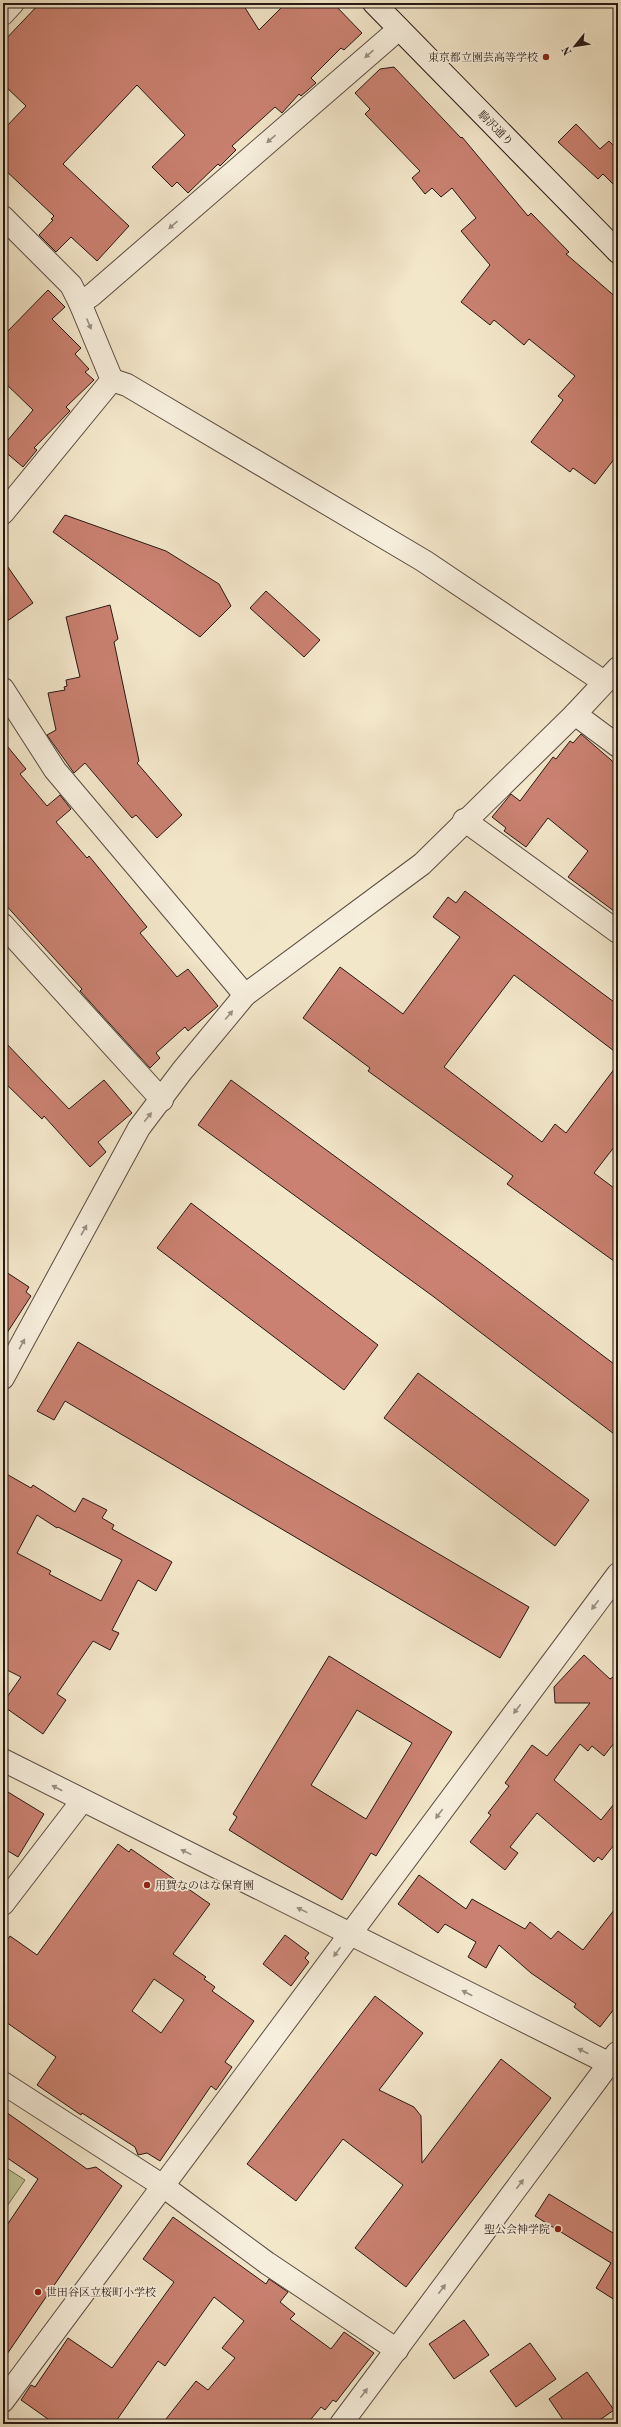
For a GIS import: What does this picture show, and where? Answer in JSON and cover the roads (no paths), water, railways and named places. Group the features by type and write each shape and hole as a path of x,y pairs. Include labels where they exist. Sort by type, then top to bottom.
{"street":[{"path":"3,14 13,3"},
{"name":"駒沢通り","path":"374,3 618,252"},
{"path":"80,303 92,295 399,29"},
{"path":"3,217 71,285 112,380 127,385 424,561 611,675 575,714 464,820 422,864 245,995 182,1070 162,1100 139,1128 3,1378"},
{"path":"3,513 112,380"},
{"path":"3,689 55,770 245,995"},
{"path":"575,714 618,746"},
{"path":"464,820 618,932"},
{"path":"3,925 162,1100"},
{"path":"3,2402 618,1574"},
{"path":"3,1760 82,1801 350,1934 615,2061 341,2424"},
{"path":"3,1904 82,1801"},
{"path":"3,2083 163,2186 267,2263 396,2350"}],"place":[{"name":"東京都立園芸高等学校","path":"546,57"},
{"name":"用賀なのはな保育園","path":"147,1885"},
{"name":"聖公会神学院","path":"558,2229"},
{"name":"世田谷区立桜町小学校","path":"38,2292"}]}
